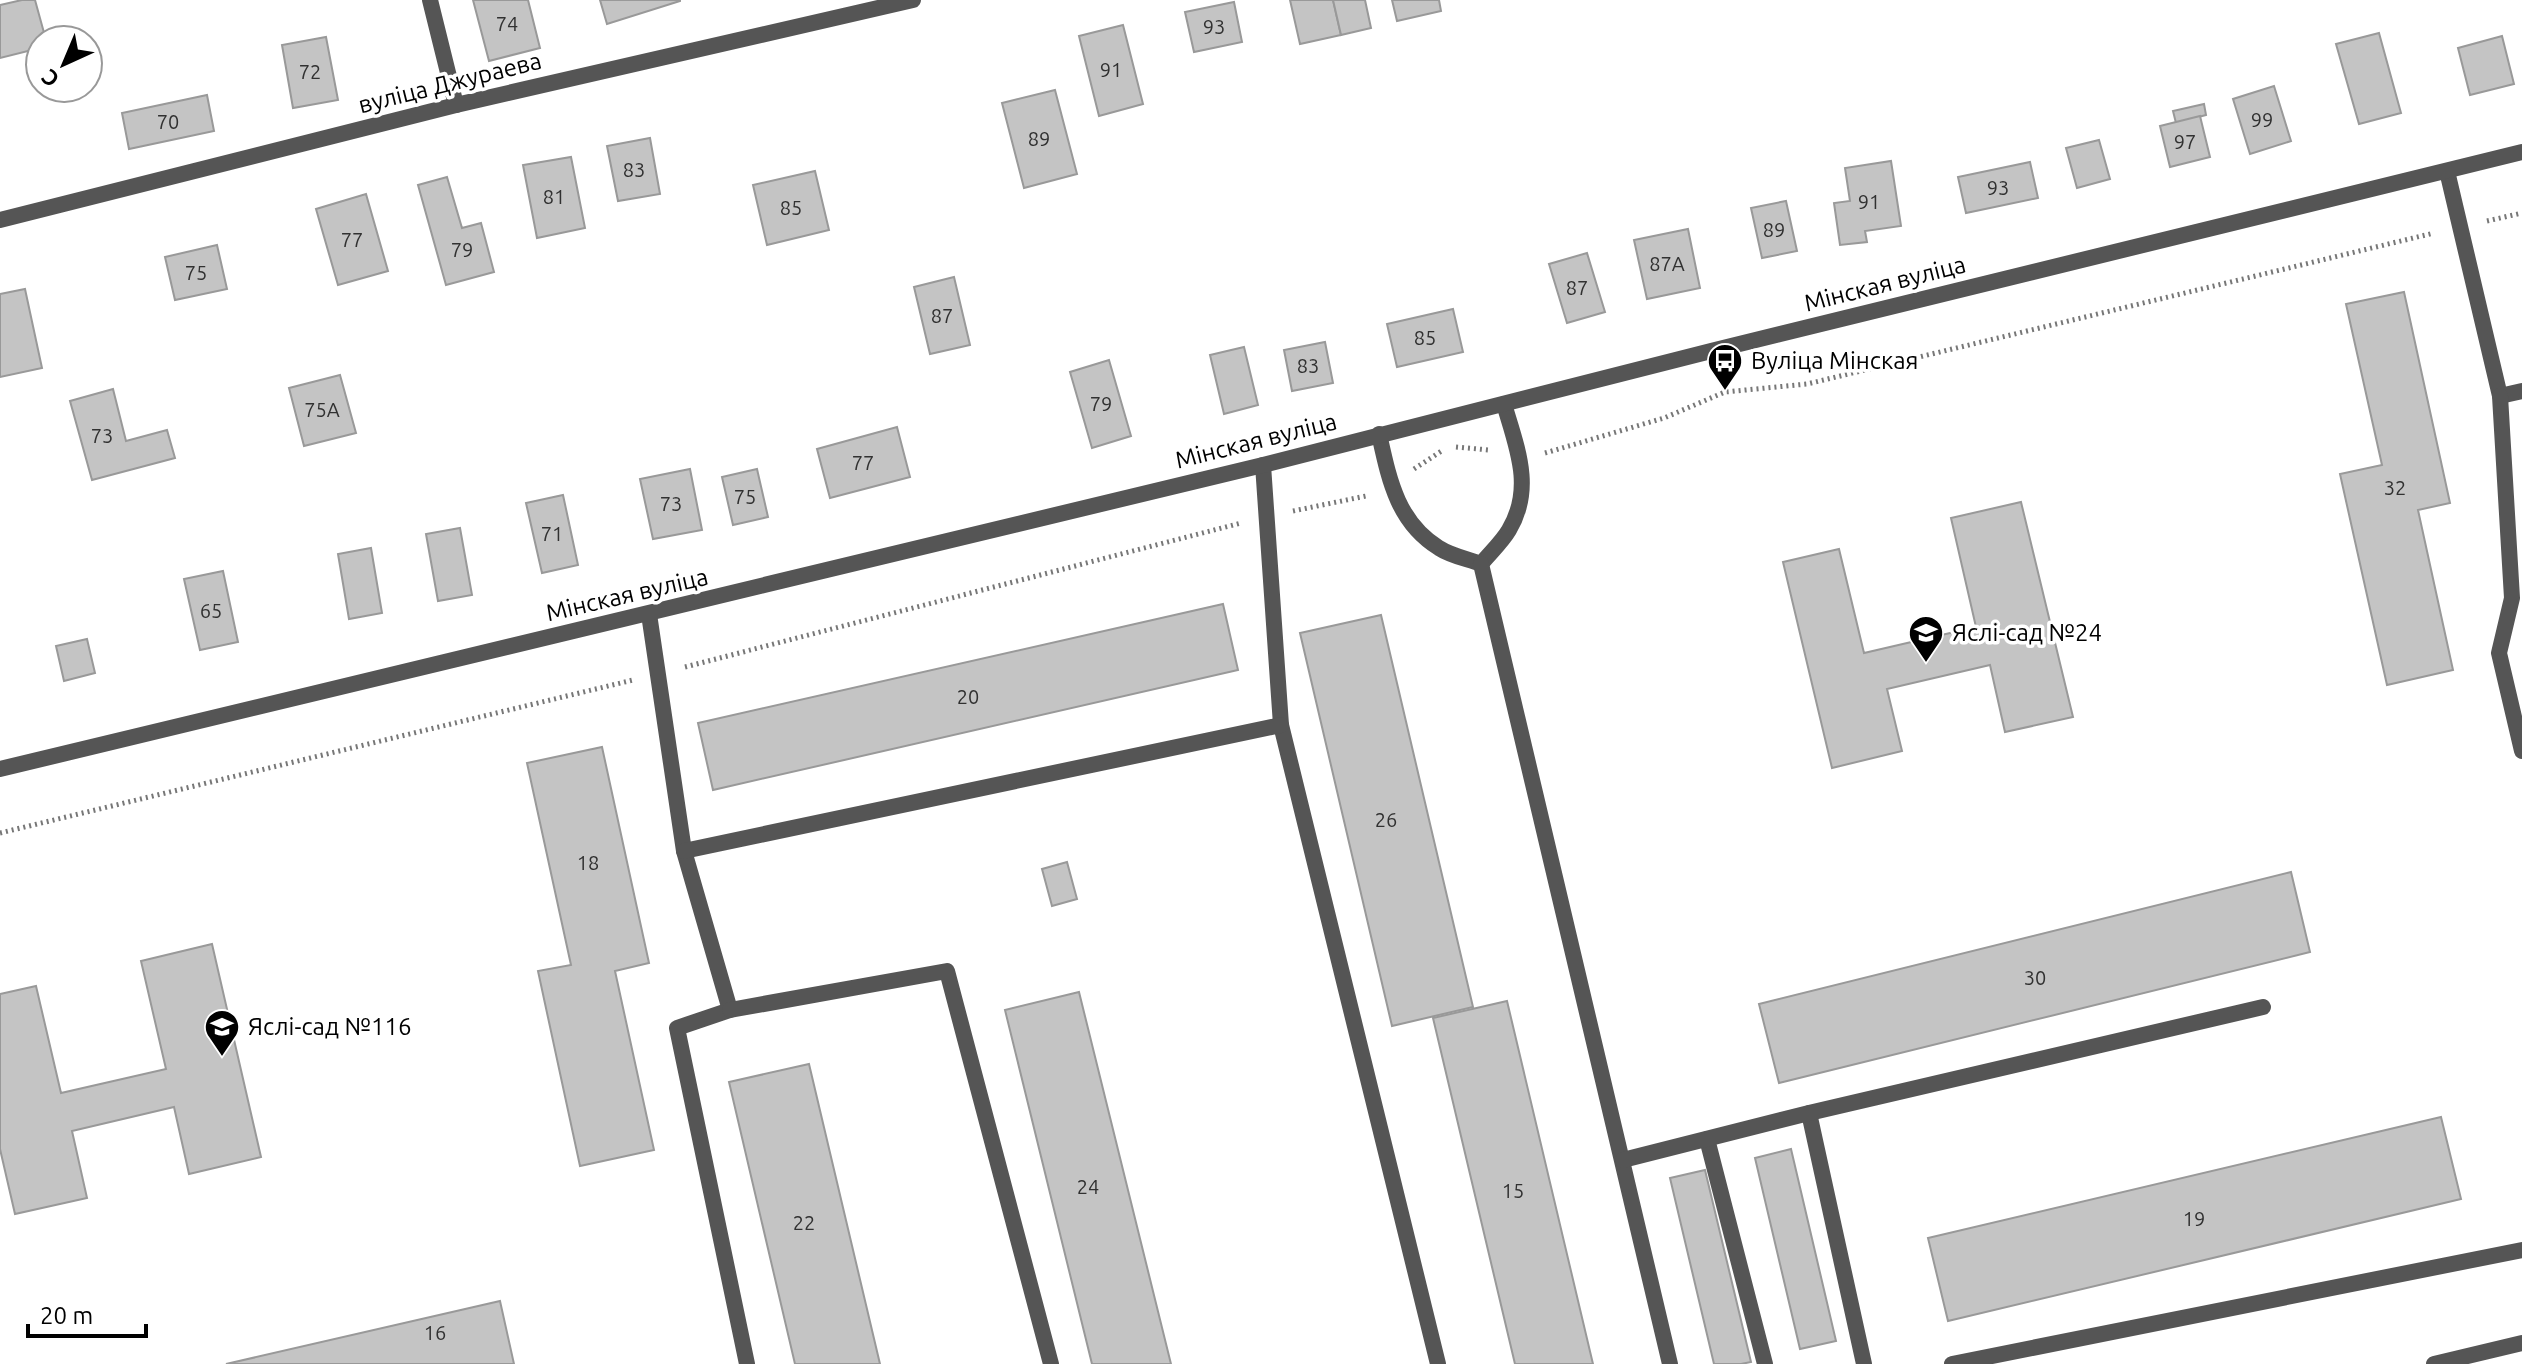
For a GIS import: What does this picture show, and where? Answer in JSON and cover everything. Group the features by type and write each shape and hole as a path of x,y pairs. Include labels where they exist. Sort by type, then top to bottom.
{"street":[{"path":"430,0 456,105"},
{"name":"вуліца Джураева","path":"0,220 456,105 913,0"},
{"name":"Мінская вуліца","path":"0,769 1263,465 1731,346 2522,152"},
{"path":"2447,171 2500,396 2517,597 2499,653 2522,751"},
{"path":"2500,396 2522,391"},
{"path":"1481,564 1509,530 1523,495 1520,460 1504,404"},
{"path":"1379,434 1392,491 1408,521 1440,549 1481,564"},
{"path":"1263,465 1281,725 1438,1364"},
{"path":"1481,564 1670,1364"},
{"path":"649,614 684,851 730,1010"},
{"path":"684,851 1281,725"},
{"path":"747,1364 677,1028 730,1010 947,971 1051,1364"},
{"path":"1623,1160 1809,1113 2263,1007"},
{"path":"1809,1113 1864,1364"},
{"path":"1707,1139 1765,1364"},
{"path":"1952,1364 2522,1250"},
{"path":"2434,1364 2522,1343"}],"building":[{"path":"35,0 42,24 24,24 24,52 0,58 0,5"},
{"path":"473,0 528,0 540,48 489,61"},
{"path":"600,0 680,0 680,1 607,24"},
{"path":"1290,0 1333,0 1341,35 1300,44"},
{"path":"1333,0 1365,0 1371,28 1341,35"},
{"path":"1392,0 1439,0 1441,11 1397,21"},
{"path":"1234,2 1242,42 1194,52 1185,12"},
{"path":"1123,25 1143,104 1099,116 1079,36"},
{"path":"2379,33 2401,113 2359,124 2336,44"},
{"path":"2502,36 2514,84 2470,95 2458,48"},
{"path":"326,37 338,100 293,108 282,45"},
{"path":"2274,86 2291,141 2250,154 2233,99"},
{"path":"1055,90 1077,174 1024,188 1002,103"},
{"path":"207,95 214,131 129,149 122,113"},
{"path":"2204,104 2206,115 2176,123 2173,111"},
{"path":"2200,116 2210,157 2170,167 2160,126"},
{"path":"650,138 660,194 618,201 607,146"},
{"path":"2099,140 2110,179 2077,188 2066,148"},
{"path":"571,157 585,228 537,238 523,165"},
{"path":"1891,161 1901,226 1865,231 1867,242 1840,245 1834,203 1850,201 1845,168"},
{"path":"2030,162 2038,198 1966,213 1958,177"},
{"path":"815,171 829,230 767,245 753,185"},
{"path":"447,177 462,228 481,223 494,272 446,285 418,185"},
{"path":"366,194 388,271 338,285 316,209"},
{"path":"1786,201 1797,251 1762,258 1751,208"},
{"path":"1688,229 1700,288 1647,299 1634,240"},
{"path":"217,245 227,289 175,300 165,257"},
{"path":"1587,253 1605,312 1567,323 1549,264"},
{"path":"954,277 970,345 930,354 914,287"},
{"path":"25,289 42,368 0,377 0,294"},
{"path":"2404,292 2450,503 2418,510 2453,670 2387,685 2340,474 2382,465 2346,304"},
{"path":"1453,309 1463,352 1397,367 1387,324"},
{"path":"1325,342 1333,383 1292,391 1284,350"},
{"path":"1244,347 1258,405 1224,414 1210,355"},
{"path":"1109,360 1131,436 1092,448 1070,372"},
{"path":"340,375 356,433 304,446 289,388"},
{"path":"113,389 126,441 167,430 175,458 92,480 70,401"},
{"path":"897,427 910,477 830,498 817,449"},
{"path":"690,469 702,530 653,539 640,479"},
{"path":"757,469 768,517 733,525 722,477"},
{"path":"563,495 578,565 542,573 526,503"},
{"path":"2021,502 2073,717 2005,732 1990,665 1887,689 1902,751 1832,768 1783,562 1839,549 1864,653 1976,627 1951,518"},
{"path":"460,528 472,595 438,601 426,534"},
{"path":"371,548 382,613 349,619 338,554"},
{"path":"223,571 238,642 200,650 184,579"},
{"path":"1223,604 1238,670 713,790 698,723"},
{"path":"1381,615 1473,1007 1392,1026 1300,633"},
{"path":"87,639 95,673 64,681 56,646"},
{"path":"602,747 649,963 615,971 654,1150 580,1166 538,971 571,965 527,763"},
{"path":"1067,862 1077,899 1052,906 1042,869"},
{"path":"2291,872 2310,952 1779,1083 1759,1004"},
{"path":"212,944 261,1157 189,1174 174,1107 72,1131 87,1198 15,1214 0,1149 0,994 36,986 61,1093 166,1069 141,961"},
{"path":"1079,992 1171,1364 1092,1364 1005,1010"},
{"path":"1507,1001 1593,1364 1515,1364 1433,1018"},
{"path":"809,1064 880,1364 795,1364 729,1082"},
{"path":"2441,1117 2461,1199 1948,1321 1928,1238"},
{"path":"1791,1149 1836,1341 1800,1349 1755,1158"},
{"path":"1705,1170 1751,1362 1714,1364 1670,1178"},
{"path":"500,1301 514,1364 226,1364"}],"place":[{"name":"Вуліца Мінская","path":"1725,392"},
{"name":"Яслі-сад №24","path":"1926,664"},
{"name":"Яслі-сад №116","path":"222,1058"}]}
